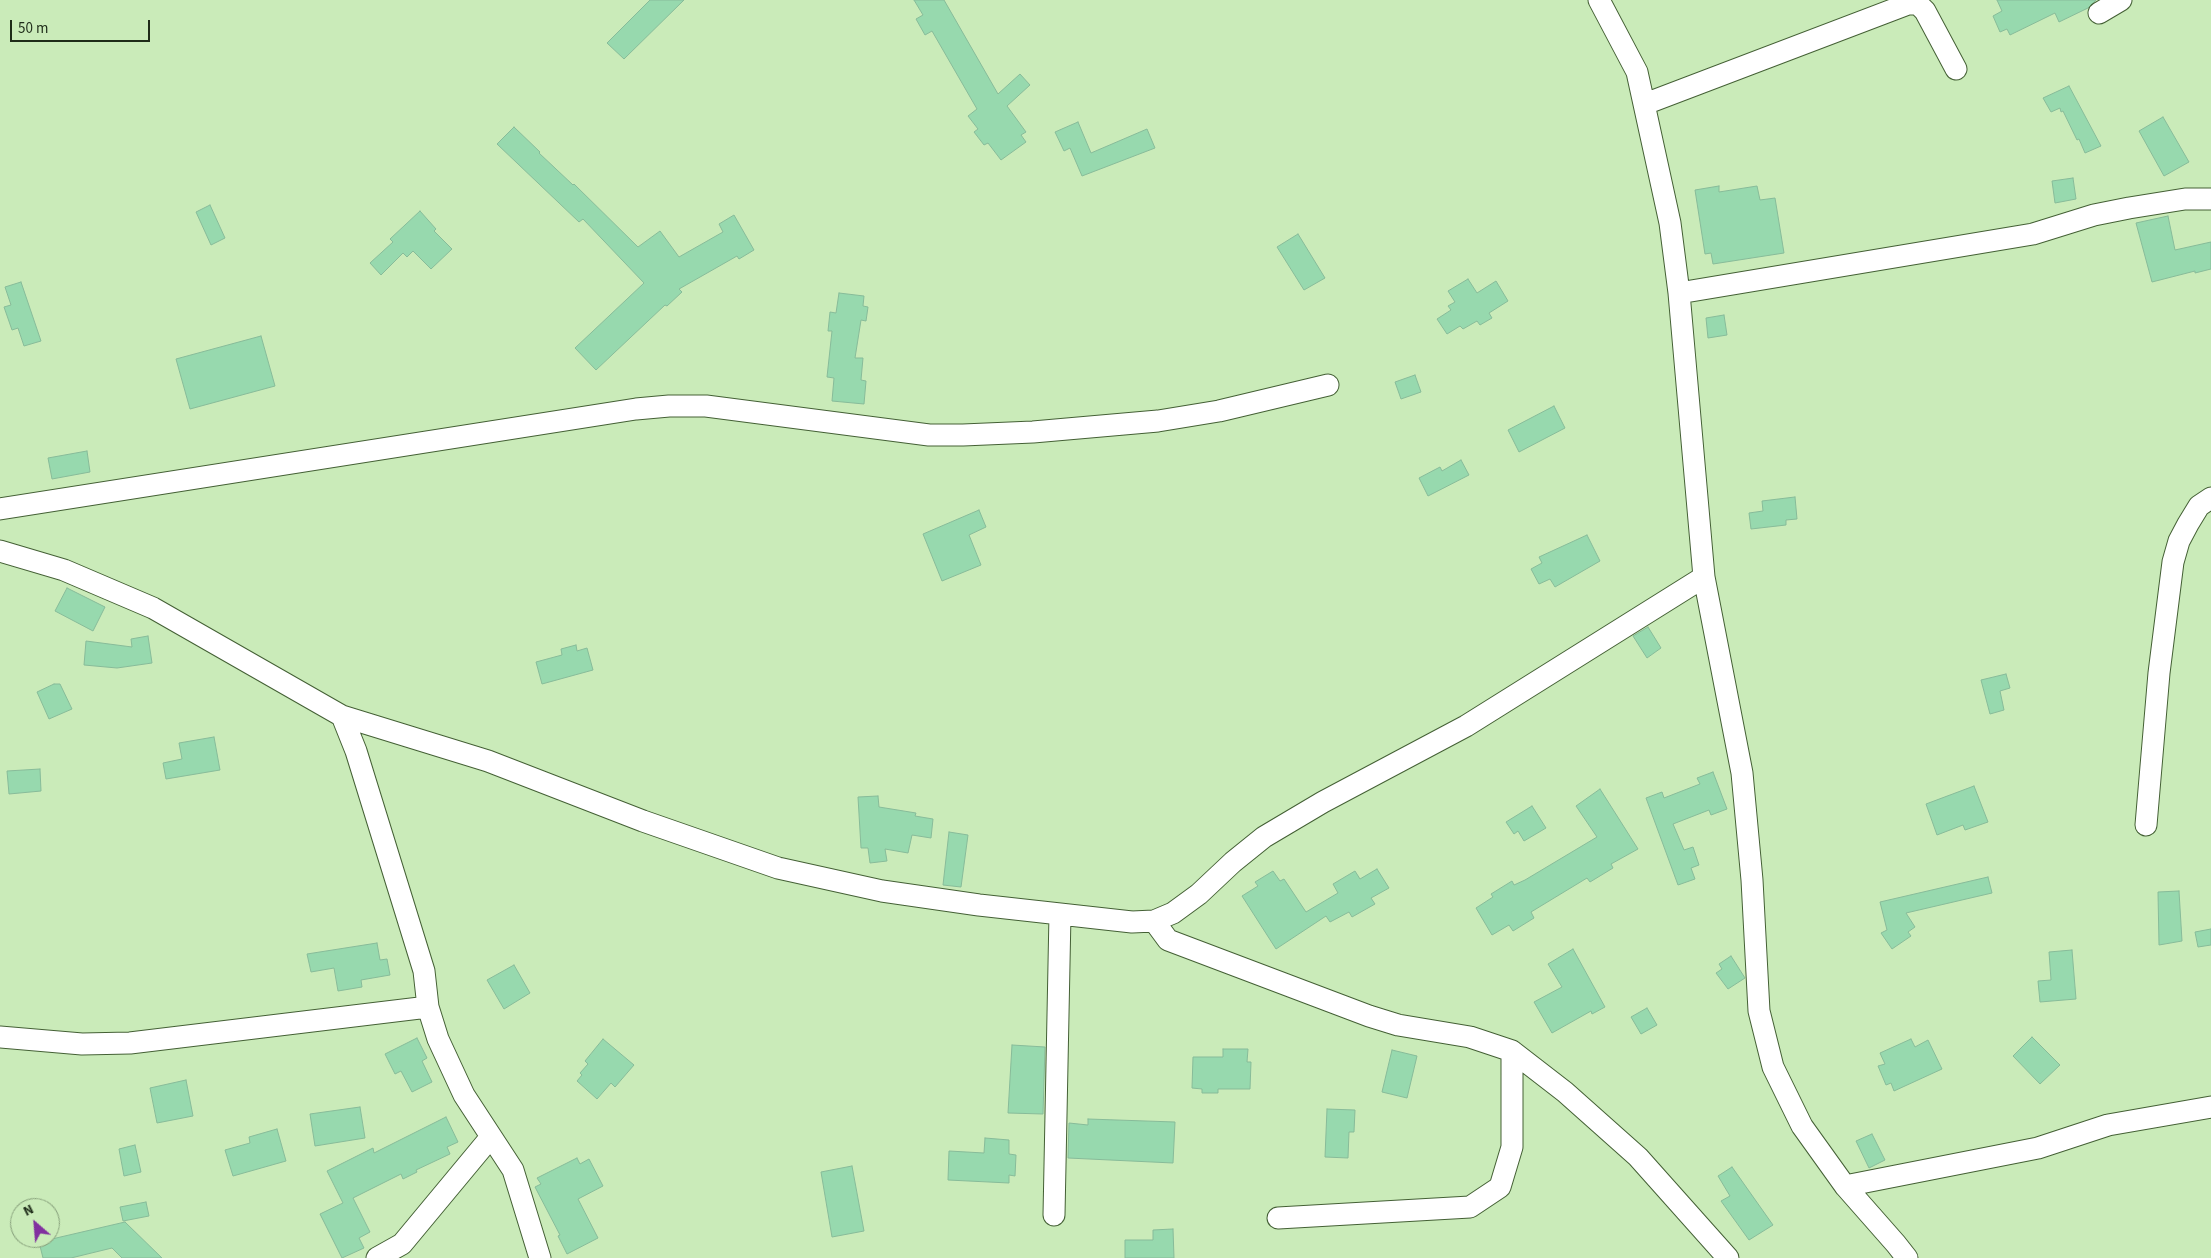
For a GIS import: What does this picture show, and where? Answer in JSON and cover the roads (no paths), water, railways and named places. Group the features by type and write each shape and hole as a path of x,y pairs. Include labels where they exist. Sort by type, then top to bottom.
{"street":[{"path":"1599,0 1637,72 1670,223 1679,293 1704,577 1742,772 1752,880 1759,1011 1773,1067 1802,1126 1845,1186 1906,1258"},
{"path":"2099,13 2121,0"},
{"path":"1645,104 1908,4 1918,4 1924,10 1956,69"},
{"path":"1679,293 2032,234 2094,215 2129,208 2185,199 2211,199"},
{"path":"0,509 636,409 669,406 706,406 929,435 1033,432 1158,421 1219,411 1328,385"},
{"path":"2146,825 2159,673 2173,562 2179,541 2188,524 2199,506 2211,498"},
{"path":"0,551 64,570 153,608 342,716 488,760 643,821 778,868 882,891 1132,922 1154,921 1173,913 1199,894 1233,862 1264,837 1323,802 1466,726 1704,577"},
{"path":"342,716 356,751 424,971 428,1007 438,1039 464,1095 490,1138 513,1170 540,1258"},
{"path":"1054,1215 1060,914"},
{"path":"1154,921 1168,940 1369,1016 1398,1026 1470,1037 1512,1051 1566,1092 1638,1157 1728,1258"},
{"path":"0,1037 82,1044 130,1043 428,1007"},
{"path":"1278,1218 1470,1207 1500,1187 1512,1147 1512,1051"},
{"path":"1845,1186 2038,1148 2108,1125 2211,1107"},
{"path":"377,1258 402,1244 490,1138"}]}
